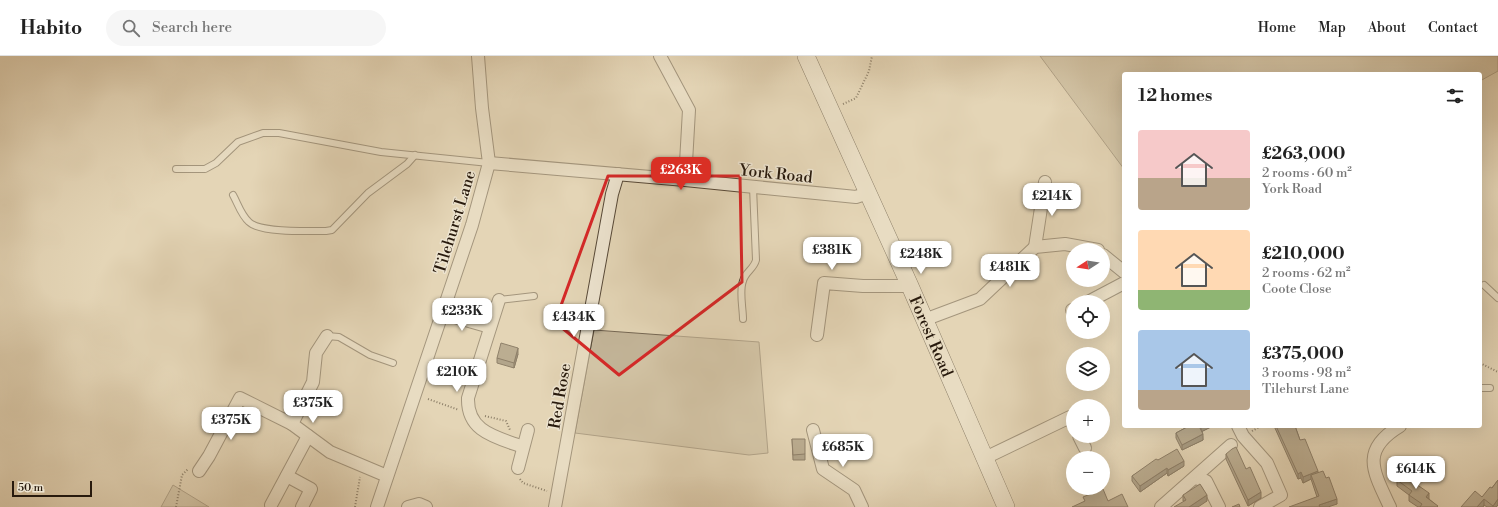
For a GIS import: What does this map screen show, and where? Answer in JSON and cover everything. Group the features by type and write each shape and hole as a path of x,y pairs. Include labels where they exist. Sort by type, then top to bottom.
{"main road":[{"name":"Forest Road","path":"806,56 829,110 910,286 1006,507"}],"street":[{"name":"Tilehurst Lane","path":"377,507 441,313 472,225 489,163 482,108 478,56"},
{"path":"660,56 689,110 685,180"},
{"name":"York Road","path":"489,163 856,197 868,193"},
{"path":"599,172 612,194"},
{"name":"Red Rose","path":"556,507 612,194 618,174"},
{"path":"1035,248 1045,182"},
{"path":"924,320 980,299 1035,248 1066,244"},
{"path":"1110,260 1122,270"},
{"path":"817,335 824,283 863,286 910,286"},
{"path":"1101,295 1122,284"},
{"path":"499,300 468,398 468,408 474,424 484,431 523,447"},
{"path":"441,313 490,327"},
{"path":"292,424 313,382 316,353 327,336"},
{"path":"199,471 209,456 240,398 292,424 330,452 360,466 387,476"},
{"path":"985,458 1066,419"},
{"path":"1239,428 1243,436 1267,463 1281,494 1260,507"},
{"path":"1390,507 1377,480 1373,464 1376,448 1385,435 1397,428"},
{"path":"518,468 528,430"},
{"path":"813,430 823,469 854,490 862,507"},
{"path":"271,505 308,436"},
{"path":"1082,443 1085,448"},
{"path":"1161,507 1196,478 1231,445"},
{"path":"287,476 311,489 302,507"},
{"path":"1196,478 1206,482 1220,507"},
{"path":"408,507 419,504 426,507"}],"lane":[{"path":"176,169 205,169 216,163 238,142 263,133 279,133 381,152 489,163"},
{"path":"233,195 249,223 256,226 281,230 326,232 332,230 368,193 407,164 415,155"},
{"path":"743,319 742,282 746,274 755,265 756,260 753,187"},
{"path":"1484,285 1498,298"},
{"path":"499,300 534,296"},
{"path":"327,336 339,337 370,355 393,363"},
{"path":"1482,388 1490,388"}],"path":[{"path":"829,110 856,98 869,71 872,56"},
{"path":"1482,364 1498,372"},
{"path":"428,399 460,410"},
{"path":"481,415 506,421 510,431"},
{"path":"355,507 360,466"},
{"path":"176,507 182,475 187,469 194,467 199,471"},
{"path":"518,468 521,472 521,479 524,483 558,494"}],"highlighted area":[{"path":"608,176 740,176 742,282 619,375 555,322"}],"shaded area":[{"path":"1040,56 1498,56 1498,71 1482,80 1482,72 1122,72 1122,166"},
{"path":"594,330 759,342 768,453 749,455 575,433"},
{"path":"173,485 209,507 161,507"}],"building":[{"path":"501,343 518,348 514,363 497,358"},
{"path":"1185,428 1200,428 1203,434 1182,445 1176,433"},
{"path":"1277,428 1296,428 1300,440 1305,439 1318,471 1303,477 1301,472 1298,474"},
{"path":"792,439 805,439 805,454 793,455"},
{"path":"1236,447 1246,469 1250,467 1261,492 1248,500 1226,454"},
{"path":"1177,449 1184,461 1168,470 1167,468 1140,486 1132,476 1156,459 1158,460"},
{"path":"1405,470 1418,480 1416,484 1429,493 1426,497 1438,506 1437,507 1420,507 1422,504 1409,495 1412,491 1397,480"},
{"path":"1323,471 1326,478 1329,477 1337,499 1319,505 1320,507 1289,507 1319,496 1311,475"},
{"path":"1498,480 1498,499 1493,506 1484,499 1477,507 1461,507 1475,491 1482,497"},
{"path":"1200,484 1207,495 1189,507 1174,507 1186,500 1183,495"},
{"path":"1122,494 1128,507 1072,507 1085,501 1083,497 1088,495 1106,495 1108,501"},
{"path":"1239,504 1240,507 1232,507"}]}
